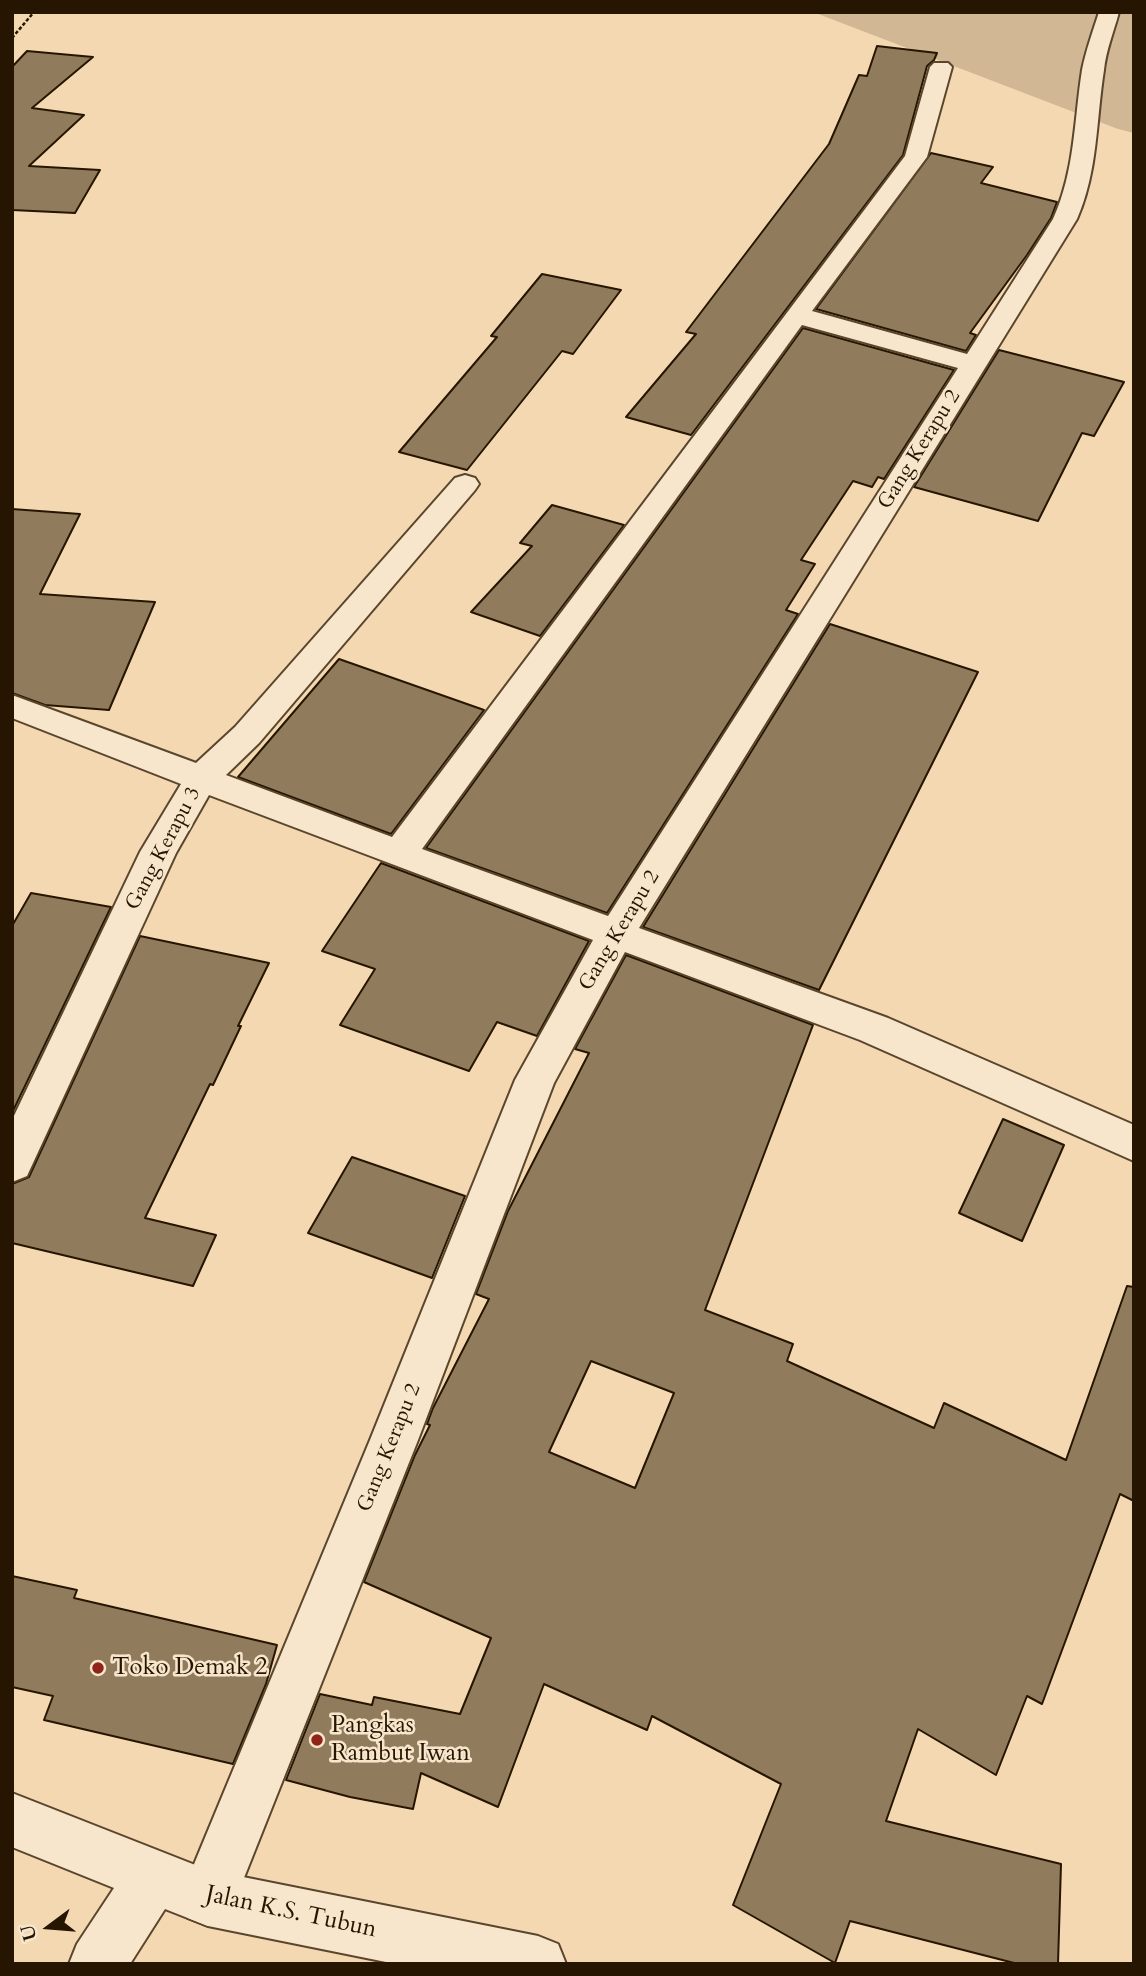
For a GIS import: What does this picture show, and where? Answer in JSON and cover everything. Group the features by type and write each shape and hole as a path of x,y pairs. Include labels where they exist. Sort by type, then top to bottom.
{"street":[{"name":"Gang Kerapu 2","path":"208,1898 394,1440 535,1080 617,932 1077,196 1094,68 1109,12"},
{"path":"399,855 916,157 941,67"},
{"path":"796,316 974,364"},
{"name":"Gang Kerapu 3","path":"12,1164 158,852 201,779 247,735 465,484"},
{"path":"12,706 399,855 617,932 874,1029 1134,1144"},
{"name":"Jalan K.S. Tubun","path":"12,1820 208,1898 538,1964"},
{"path":"97,1964 155,1875"}],"path":[{"path":"12,38 34,12"}],"shaded area":[{"path":"813,12 1134,12 1134,133 1118,129"}],"building":[{"path":"877,46 937,53 927,66 903,155 691,435 626,417 696,334 686,332 829,144 859,75 867,76"},
{"path":"27,51 93,57 32,108 84,115 29,166 100,170 75,213 12,210 12,67"},
{"path":"931,153 993,167 981,183 1057,202 1051,218 1027,255 970,333 976,335 966,351 816,309"},
{"path":"542,274 621,290 573,354 562,351 467,470 399,452 497,337 491,336"},
{"path":"803,328 954,370 884,479 878,477 872,487 853,481 801,560 815,564 786,610 798,614 607,913 426,848"},
{"path":"999,350 1124,382 1094,436 1082,433 1038,521 914,487"},
{"path":"552,505 624,525 540,636 471,612 532,546 520,543"},
{"path":"12,509 80,514 40,594 155,602 109,710 45,705 12,693"},
{"path":"830,624 978,672 819,990 643,927"},
{"path":"339,659 484,710 391,834 238,777"},
{"path":"381,863 589,941 537,1036 497,1022 469,1071 340,1025 375,969 322,951"},
{"path":"31,893 111,907 12,1113 12,926"},
{"path":"140,936 269,963 213,1085 210,1084 145,1218 216,1235 193,1286 12,1243 12,1184 29,1177"},
{"path":"626,955 813,1025 705,1310 793,1344 787,1361 934,1428 944,1403 1066,1460 1127,1286 1134,1287 1134,1501 1120,1494 1042,1704 1027,1696 996,1775 918,1729 886,1821 1061,1864 1058,1964 1018,1964 850,1921 835,1963 733,1905 781,1784 652,1716 647,1730 544,1684 498,1807 421,1773 413,1809 350,1797 286,1780 320,1694 372,1705 374,1697 460,1714 491,1638 364,1582 415,1455 430,1425 427,1424 433,1408 489,1299 476,1294 508,1211 589,1053 575,1049","holes":["591,1361 674,1393 635,1488 549,1452"]},
{"path":"1003,1119 1064,1145 1022,1241 959,1213"},
{"path":"352,1157 465,1196 432,1278 308,1233"},
{"path":"12,1576 77,1590 74,1598 277,1645 266,1684 233,1764 44,1720 53,1696 12,1687"}],"place":[{"name":"Toko Demak 2","path":"98,1668"},
{"name":"Pangkas Rambut Iwan","path":"317,1740"}]}
